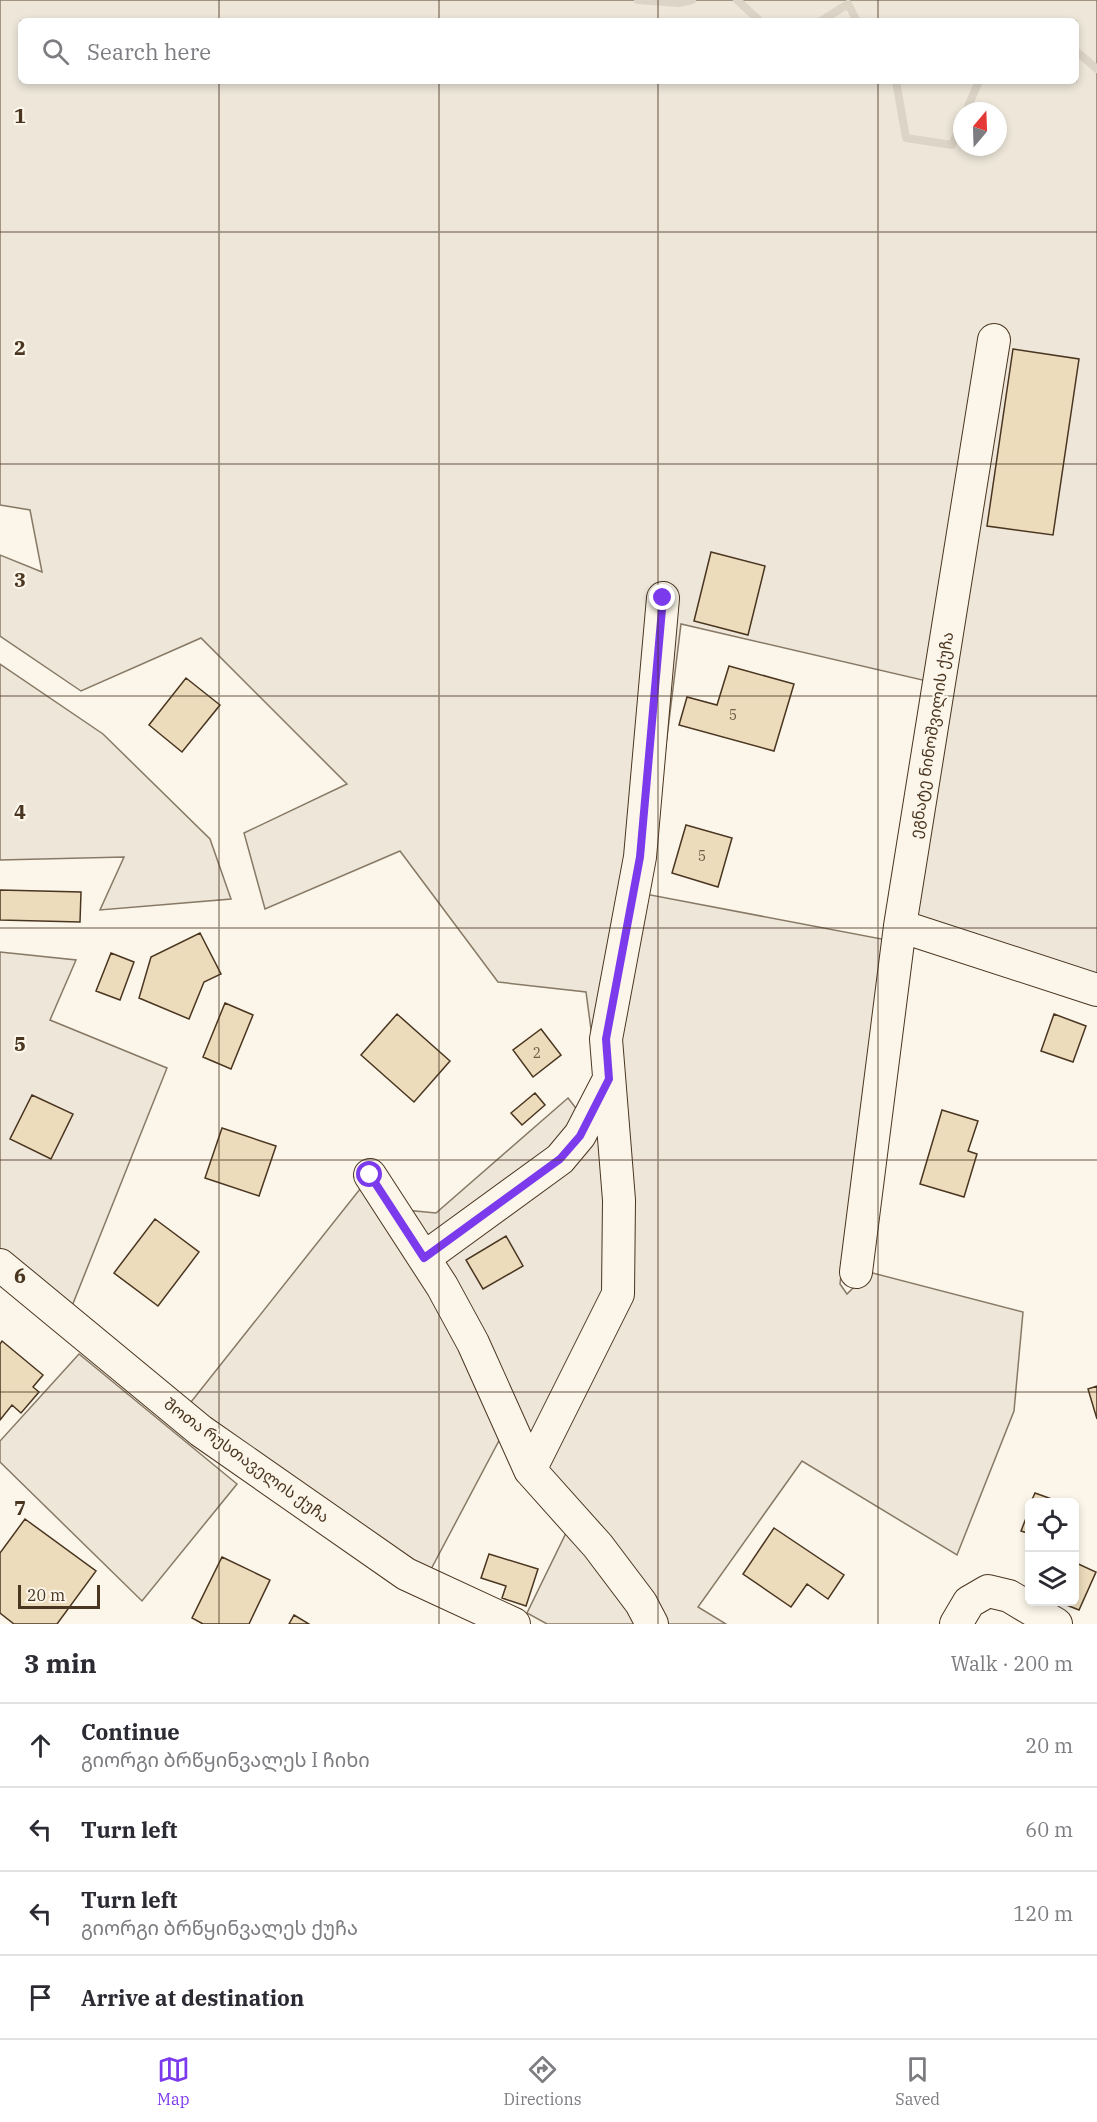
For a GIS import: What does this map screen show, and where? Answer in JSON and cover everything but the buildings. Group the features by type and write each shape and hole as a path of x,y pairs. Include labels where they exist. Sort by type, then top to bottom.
{"street":[{"name":"ეგნატე ნინოშვილის ქუჩა","path":"856,1272 900,926 994,340"},
{"path":"530,1470 618,1294 619,1200 606,1039 640,857 663,598"},
{"path":"900,926 1097,990"},
{"path":"424,1258 560,1159 580,1136 609,1079"},
{"path":"370,1175 442,1286 473,1343 530,1470 598,1546 641,1603 652,1624"},
{"name":"შოთა რუსთაველის ქუჩა","path":"0,1265 201,1431 406,1574 514,1624"},
{"path":"956,1624 969,1602 988,1591 1009,1596 1056,1624"}],"shaded area":[{"path":"0,0 1097,0 1097,977 914,917 927,681 681,624 653,850 645,894 887,940 853,1172 840,1284 847,1294 869,1272 1023,1312 1014,1411 957,1555 802,1461 698,1607 726,1624 665,1624 540,1470 630,1295 586,992 498,982 400,851 265,909 244,833 347,784 201,638 81,691 0,636 0,555 42,572 30,510 0,505"},
{"path":"0,664 103,734 210,839 231,899 100,910 124,857 0,860"},
{"path":"0,952 76,960 50,1020 167,1068 72,1306 0,1253"},
{"path":"568,1098 606,1147 609,1288 530,1451 404,1210 436,1213"},
{"path":"364,1184 433,1296 502,1435 429,1573 187,1407"},
{"path":"79,1354 237,1484 142,1601 0,1462 0,1441"},
{"path":"568,1529 640,1624 547,1624 527,1613"}],"waterway":[{"path":"638,0 679,3 692,0"},
{"path":"737,0 757,18"},
{"path":"826,18 848,4 855,18"},
{"path":"1079,54 1097,69"},
{"path":"897,84 906,138 952,145 953,143"},
{"path":"970,102 978,84"}],"route":[{"path":"370,1175 424,1258 560,1159 580,1136 609,1079 606,1039 640,857 663,598"}]}
